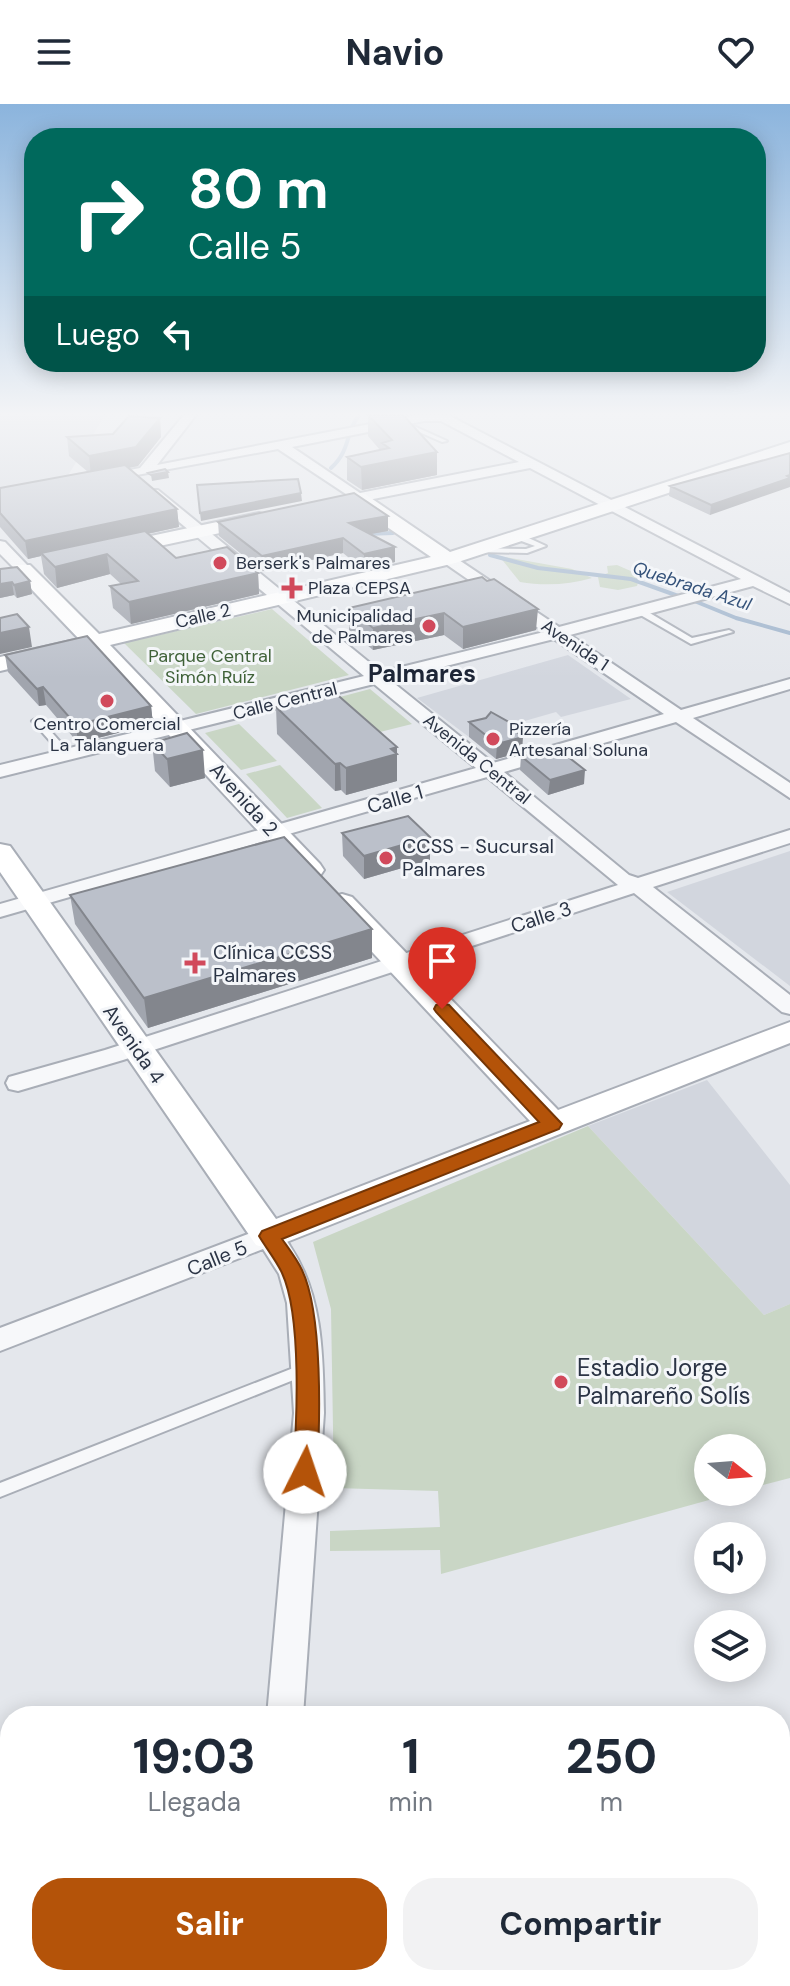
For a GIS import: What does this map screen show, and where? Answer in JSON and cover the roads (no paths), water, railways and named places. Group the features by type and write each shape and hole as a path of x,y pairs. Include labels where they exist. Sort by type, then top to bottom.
{"main road":[{"path":"329,504 335,503"},
{"name":"Avenida 1","path":"365,503 444,556"},
{"name":"Calle 2","path":"0,664 407,569 607,503"},
{"name":"Calle 2","path":"444,556 519,537 608,503"},
{"path":"96,554 286,514"},
{"path":"12,572 53,563"},
{"name":"Avenida 2","path":"12,572 96,641 552,1124"},
{"name":"Avenida 4","path":"0,852 269,1236"},
{"name":"Calle 5","path":"269,1236 790,1032"}],"street":[{"name":"Avenida Central","path":"169,503 199,532 622,879 638,886 790,1007"},
{"path":"612,503 790,599"},
{"name":"Avenida 2","path":"0,545 12,572"},
{"name":"Avenida 1","path":"444,556 790,792"},
{"name":"Calle Central","path":"0,771 557,633 756,580"},
{"name":"Calle 1","path":"0,911 790,684"},
{"name":"Calle 3","path":"18,1083 136,1048 790,836"},
{"path":"269,1236 293,1272 301,1303 308,1368 309,1413 286,1706"},
{"name":"Calle 5","path":"0,1340 269,1236"}],"lane":[{"path":"640,611 691,641 729,632"},
{"path":"37,721 67,755"},
{"path":"0,1490 308,1368"}],"waterway":[{"name":"Quebrada Azul","path":"365,534 393,533"},
{"name":"Quebrada Azul","path":"490,555 538,568 631,579 681,597"},
{"name":"Quebrada Azul","path":"692,600 736,618 790,633"}],"place":[{"name":"Berserk's Palmares","path":"220,563"},
{"name":"Plaza CEPSA","path":"292,588"},
{"name":"Municipalidad de Palmares","path":"429,626"},
{"name":"Centro Comercial La Talanguera","path":"107,701"},
{"name":"Pizzería Artesanal Soluna","path":"493,739"},
{"name":"CCSS - Sucursal Palmares","path":"386,858"},
{"name":"Clínica CCSS Palmares","path":"195,963"},
{"name":"Estadio Jorge Palmareño Solís","path":"561,1382"}],"district":[{"name":"Palmares","path":"422,674"}],"park label":[{"name":"Parque Central Simón Ruíz","path":"210,666"}]}
